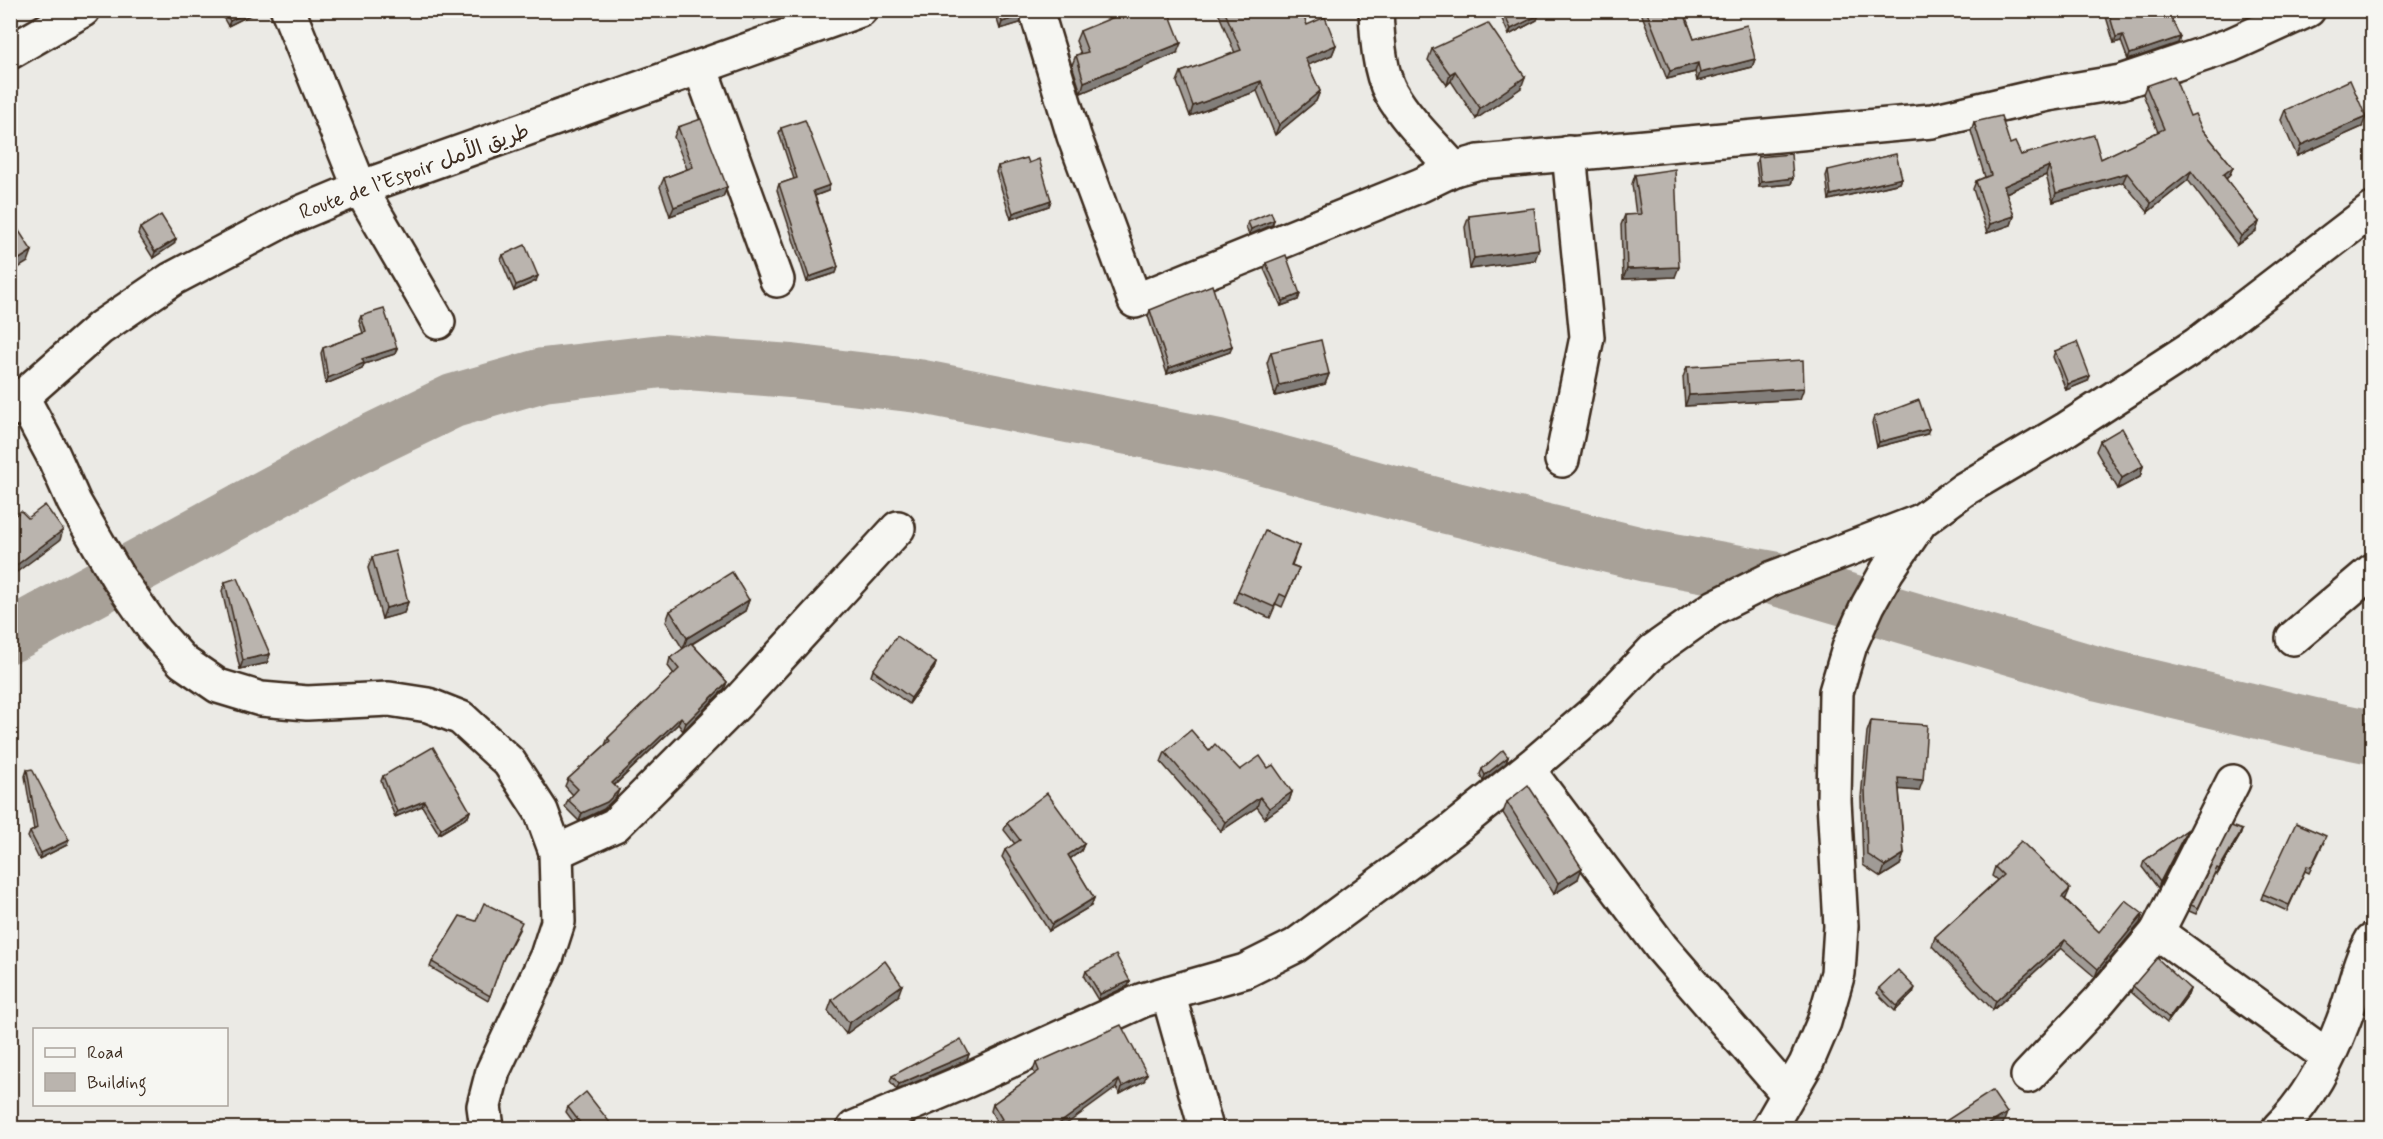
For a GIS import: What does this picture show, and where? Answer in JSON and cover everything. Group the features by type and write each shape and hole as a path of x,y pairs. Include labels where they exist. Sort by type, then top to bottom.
{"main road":[{"path":"10,52 83,10"},
{"path":"288,10 360,188 438,322"},
{"name":"Route de l’Espoir طريق الأمل","path":"16,404 100,328 172,279 288,218 360,188 860,10"},
{"path":"1036,10 1074,136 1136,301 1421,185 1454,169 1479,162 1932,121 2048,94 2121,82 2231,45 2308,10"},
{"path":"1376,10 1377,46 1390,92 1454,169"},
{"path":"700,67 777,280"},
{"path":"1562,460 1587,337 1569,153"},
{"path":"854,1128 907,1119 968,1080 1143,1000 1245,971 1295,946 1451,831 1528,770 1598,709 1653,651 1715,607 1773,578 1922,521 1963,490 2110,402 2196,345 2373,210"},
{"path":"16,404 53,454 74,502 117,576 156,632 183,662 218,686 261,699 307,703 389,699 428,705 461,718 509,762 542,811 555,852 558,922 547,956 493,1071 479,1121"},
{"path":"1768,1128 1806,1064 1824,1022 1838,973 1841,926 1834,801 1836,692 1850,645 1868,605 1887,571 1922,521"},
{"path":"555,852 615,825 737,703 897,528"},
{"path":"2293,638 2373,571"},
{"path":"1528,770 1661,947 1788,1094"},
{"path":"2028,1076 2099,1001 2157,932 2233,782"},
{"path":"2157,932 2327,1056"},
{"path":"2279,1128 2309,1094 2343,1022 2365,952 2373,940"},
{"path":"1168,993 1206,1128"}],"building":[{"path":"224,10 250,10 230,21"},
{"path":"999,10 1023,10 1023,15 1002,22"},
{"path":"1131,10 1168,10 1181,43 1084,82 1076,55 1088,52 1080,31"},
{"path":"1224,10 1301,10 1307,25 1325,17 1336,45 1305,58 1320,91 1279,125 1261,81 1193,106 1181,72 1241,50"},
{"path":"1502,10 1537,10 1539,15 1511,29"},
{"path":"1646,10 1683,10 1694,39 1747,25 1755,59 1700,73 1698,63 1670,71"},
{"path":"2108,10 2179,10 2169,14 2180,37 2130,54 2123,35 2116,37"},
{"path":"1488,23 1525,77 1480,108 1455,71 1450,74 1432,49"},
{"path":"2174,76 2190,116 2195,114 2202,129 2233,167 2223,175 2259,222 2241,236 2191,171 2151,203 2127,173 2056,193 2049,166 2004,186 2014,216 1990,224 1976,181 1991,175 1974,122 2001,116 2010,144 2015,142 2021,155 2094,135 2101,159 2164,129 2146,86"},
{"path":"2350,80 2366,117 2301,145 2285,110"},
{"path":"701,119 727,187 674,207 664,178 693,167 678,127"},
{"path":"805,120 830,185 813,191 838,267 809,277 779,184 797,178 781,128"},
{"path":"1791,154 1793,178 1761,182 1758,157"},
{"path":"1896,154 1902,178 1831,195 1828,170"},
{"path":"1027,158 1029,163 1039,159 1051,200 1013,213 998,166"},
{"path":"1675,169 1679,267 1627,269 1625,215 1641,214 1635,175"},
{"path":"1534,208 1539,249 1474,258 1469,216"},
{"path":"1271,212 1274,220 1251,229 1248,222"},
{"path":"161,215 176,239 155,252 140,228"},
{"path":"10,217 32,251 10,265"},
{"path":"525,245 538,276 516,285 503,255"},
{"path":"1286,255 1300,294 1283,301 1266,263"},
{"path":"1212,285 1232,346 1169,368 1150,310"},
{"path":"384,309 397,348 362,359 364,363 328,378 323,348 366,332 361,316"},
{"path":"1321,340 1329,374 1279,385 1271,352"},
{"path":"2077,342 2090,376 2068,384 2055,351"},
{"path":"1803,360 1804,388 1689,395 1687,367"},
{"path":"1919,400 1929,429 1879,442 1874,417"},
{"path":"2122,428 2143,466 2122,478 2100,441"},
{"path":"45,505 63,530 10,570 10,519 21,511 28,518"},
{"path":"1265,531 1299,546 1291,565 1299,568 1286,597 1280,594 1274,607 1238,591"},
{"path":"395,551 408,602 386,608 372,557"},
{"path":"732,572 749,600 687,638 670,611"},
{"path":"237,578 270,654 243,660 225,582"},
{"path":"897,636 936,663 911,698 873,670"},
{"path":"691,643 727,682 686,723 681,717 612,783 619,790 607,802 582,813 568,800 578,789 568,779 610,741 608,738 679,669 670,658"},
{"path":"1871,721 1927,725 1923,780 1898,778 1904,854 1885,866 1867,854 1865,788"},
{"path":"1191,730 1209,751 1215,744 1240,770 1260,756 1268,768 1273,765 1292,792 1269,808 1260,797 1225,822 1165,752"},
{"path":"433,747 470,811 441,829 424,801 397,812 383,776"},
{"path":"1503,750 1508,757 1485,775 1482,769"},
{"path":"32,769 69,840 41,853 30,832 37,828 27,770"},
{"path":"1528,785 1582,868 1558,883 1507,802"},
{"path":"1047,793 1084,844 1068,855 1094,898 1052,924 1005,850 1020,840 1007,823"},
{"path":"2296,823 2326,836 2311,867 2307,866 2289,905 2263,894"},
{"path":"2231,826 2242,830 2219,869 2217,868 2198,908 2191,905"},
{"path":"2187,830 2160,882 2144,861"},
{"path":"2021,841 2070,889 2062,897 2099,932 2125,900 2143,914 2098,969 2065,940 1996,1001 1935,937 2003,875 1995,867"},
{"path":"484,903 522,922 504,957 490,996 432,962 460,916 476,921"},
{"path":"1116,955 1130,981 1100,994 1086,971"},
{"path":"2157,958 2190,989 2169,1018 2133,986"},
{"path":"885,961 902,985 849,1023 832,1000"},
{"path":"1898,970 1915,988 1897,1006 1879,988"},
{"path":"1121,1025 1147,1074 1122,1087 1119,1080 1053,1128 990,1128 1002,1119 993,1104 1039,1071 1036,1063"},
{"path":"961,1039 969,1054 899,1084 892,1076"},
{"path":"1992,1091 2007,1113 1983,1128 1935,1128"},
{"path":"586,1092 611,1124 605,1128 584,1128 568,1107"}],"waterway":[{"path":"10,636 350,451 453,401 543,375 662,361 791,371 918,386 1219,446 1439,505 1646,555 1773,578 2099,674 2372,737"}]}
